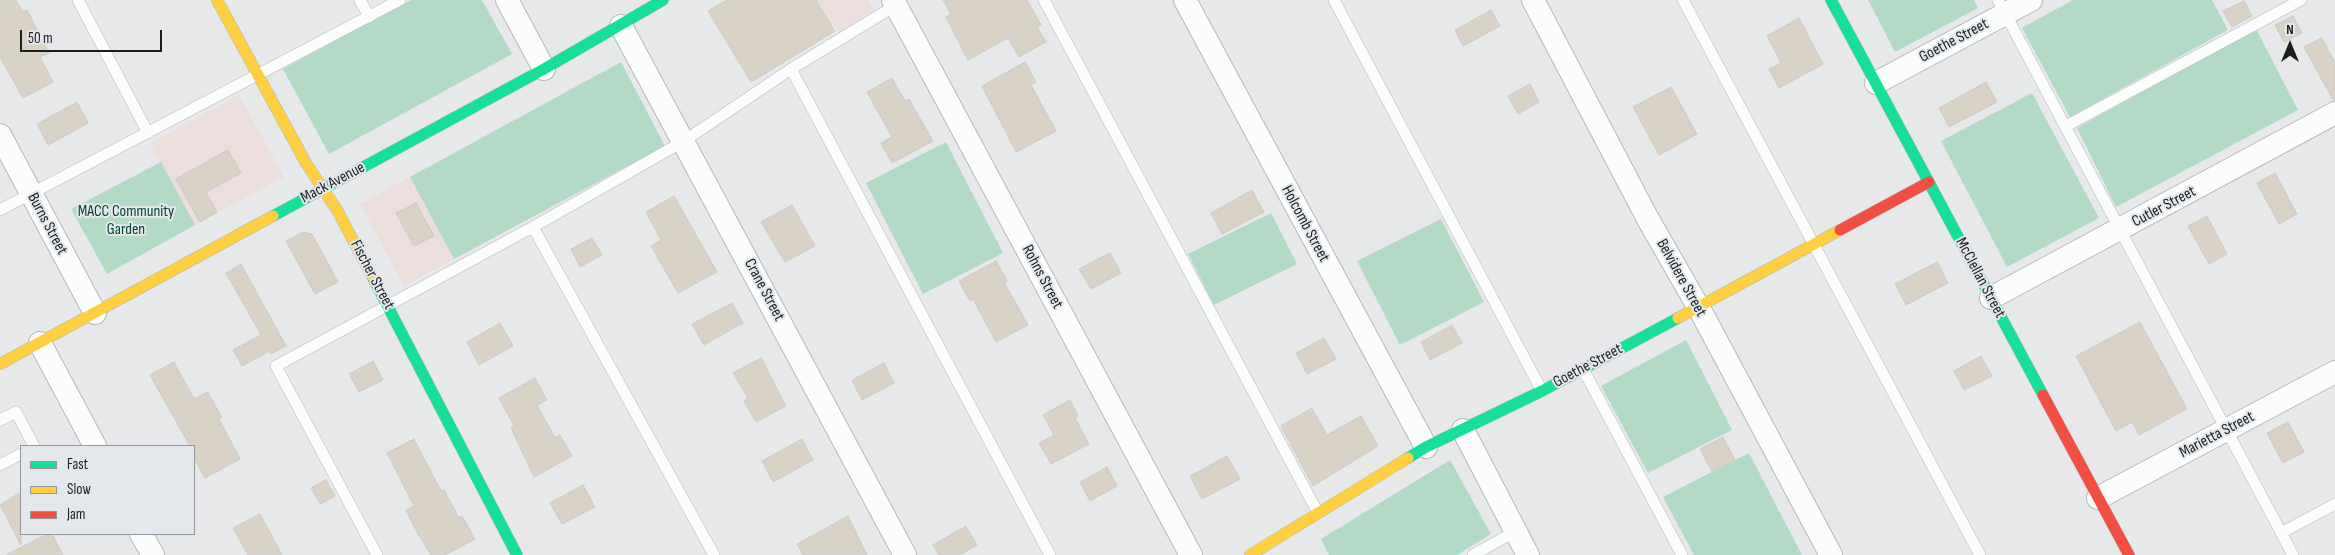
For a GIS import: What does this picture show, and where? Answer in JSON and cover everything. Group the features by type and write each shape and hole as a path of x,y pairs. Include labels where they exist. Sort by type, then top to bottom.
{"street":[{"name":"Fischer Street","path":"217,0 322,189 337,210 517,555"},
{"path":"507,0 544,69"},
{"name":"Mack Avenue","path":"0,364 544,69 663,0"},
{"name":"Holcomb Street","path":"1185,0 1426,447"},
{"name":"Belvidere Street","path":"1533,0 1649,221 1698,308 1830,555"},
{"name":"McClellan Street","path":"1831,0 2129,555"},
{"name":"Goethe Street","path":"1876,83 2002,7 2031,0"},
{"name":"Rohns Street","path":"898,2 1191,555"},
{"name":"Crane Street","path":"621,26 905,555"},
{"name":"Cutler Street","path":"1991,298 2335,114"},
{"name":"Burns Street","path":"0,136 95,313"},
{"name":"Goethe Street","path":"1250,555 1426,447 1542,391 1928,182"},
{"path":"40,343 94,445"},
{"name":"Marietta Street","path":"2098,498 2335,372"},
{"path":"1463,430 1528,555"},
{"path":"143,535 153,555"}],"lane":[{"path":"78,0 148,133"},
{"path":"360,0 369,17"},
{"path":"0,210 400,0"},
{"path":"1044,0 1318,513"},
{"path":"1334,0 1542,391"},
{"path":"1684,0 1812,244 1980,555"},
{"path":"2066,126 2301,0"},
{"path":"377,555 276,366 533,227 684,141 791,69 898,2"},
{"path":"2002,7 2122,229 2293,555"},
{"path":"791,69 1050,555"},
{"path":"533,227 714,555"},
{"path":"1583,369 1682,555"},
{"path":"0,420 16,412 33,445"},
{"path":"0,465 20,455"},
{"path":"2281,533 2335,504"},
{"path":"1473,555 1516,531"}],"shaded area":[{"path":"817,0 868,0 874,10 839,33"},
{"path":"239,95 284,177 195,225 150,143"},
{"path":"410,177 454,259 404,286 360,204"}],"green space":[{"path":"411,0 482,0 512,54 329,154 283,69"},
{"path":"1868,0 1974,0 1978,8 1895,52"},
{"path":"2073,0 2212,0 2228,30 2070,117 2022,28"},
{"path":"2256,29 2298,110 2116,207 2077,128"},
{"path":"621,62 665,146 454,259 410,177"},
{"path":"2032,93 2099,218 2007,267 1941,141"},
{"path":"946,142 1003,253 923,294 866,183"},
{"name":"MACC Community Garden","path":"161,162 195,225 107,274 71,209"},
{"path":"1271,213 1297,264 1214,305 1188,254"},
{"path":"1441,219 1484,302 1400,345 1357,261"},
{"path":"1686,340 1732,430 1648,473 1601,386"},
{"path":"1749,453 1802,555 1694,555 1663,497"},
{"path":"1450,460 1491,534 1457,555 1329,555 1321,539"}],"building":[{"path":"0,0 16,0 23,12 27,10 49,53 40,57 53,82 23,98 0,57"},
{"path":"727,0 816,0 835,31 751,82 708,11"},
{"path":"943,0 1027,0 1041,25 1037,27 1046,42 1019,57 1008,38 968,60 946,17 951,14"},
{"path":"2244,1 2252,16 2232,27 2223,11"},
{"path":"1491,10 1500,26 1463,46 1455,30"},
{"path":"2293,16 2302,33 2284,42 2275,25"},
{"path":"1799,18 1823,64 1779,88 1769,69 1781,63 1767,36"},
{"path":"2322,38 2335,63 2335,100 2333,100 2304,47"},
{"path":"1025,62 1036,82 1031,85 1056,131 1016,152 982,86"},
{"path":"892,78 905,101 909,99 933,141 892,163 881,143 892,137 867,92"},
{"path":"1986,82 1997,102 1949,127 1939,108"},
{"path":"1530,84 1539,102 1518,114 1508,96"},
{"path":"1671,87 1697,134 1659,155 1633,107"},
{"path":"77,102 88,123 48,145 37,124"},
{"path":"228,150 241,173 206,192 217,212 200,222 176,179"},
{"path":"2275,173 2297,214 2279,224 2257,183"},
{"path":"1252,190 1264,212 1222,234 1211,213"},
{"path":"674,196 717,272 678,293 651,246 661,240 646,212"},
{"path":"416,203 434,236 414,246 396,213"},
{"path":"792,205 815,246 785,262 761,222"},
{"path":"2207,216 2227,254 2209,264 2188,226"},
{"path":"303,232 312,234 338,282 315,294 286,241"},
{"path":"592,238 602,255 580,267 571,249"},
{"path":"1110,253 1121,273 1091,289 1079,269"},
{"path":"996,261 1007,281 1004,282 1028,325 996,342 973,299 970,301 959,281"},
{"path":"1937,262 1948,283 1906,305 1895,284"},
{"path":"241,264 286,346 271,354 270,351 242,366 233,350 261,335 226,273"},
{"path":"732,303 743,323 704,345 692,324"},
{"path":"2140,322 2187,409 2139,435 2132,422 2116,431 2076,356"},
{"path":"500,323 513,346 479,365 467,342"},
{"path":"1452,325 1462,343 1430,360 1421,342"},
{"path":"1324,338 1336,359 1307,374 1296,353"},
{"path":"1981,356 1992,376 1964,390 1954,371"},
{"path":"761,358 786,406 756,422 744,401 748,398 733,373"},
{"path":"373,361 383,380 359,392 349,374"},
{"path":"174,362 194,399 208,392 222,418 219,419 240,459 205,478 195,460 195,445 189,445 150,375"},
{"path":"884,363 894,383 862,400 852,380"},
{"path":"535,378 547,400 537,405 555,438 560,435 572,456 534,477 511,428 514,426 499,398"},
{"path":"1070,400 1078,416 1075,418 1089,444 1051,464 1039,443 1054,435 1043,415"},
{"path":"1312,408 1327,435 1361,416 1378,446 1313,486 1281,426"},
{"path":"2288,422 2304,452 2283,463 2267,433"},
{"path":"1723,437 1735,460 1712,472 1700,449"},
{"path":"414,439 441,491 444,490 459,518 462,516 475,539 445,555 431,555 418,534 406,510 414,506 387,453"},
{"path":"802,439 813,460 773,482 762,461"},
{"path":"1227,456 1240,479 1202,499 1190,476"},
{"path":"1107,467 1117,486 1090,501 1080,482"},
{"path":"326,480 335,496 320,504 311,488"},
{"path":"583,485 595,507 562,524 550,503"},
{"path":"20,493 21,545 0,505"},
{"path":"260,514 282,555 248,555 233,528"},
{"path":"848,516 867,555 803,555 797,544"},
{"path":"966,526 977,545 959,555 939,555 933,545"},
{"path":"45,535 53,535 63,555 6,555"}],"traffic: fast":[{"path":"273,216 544,69 663,0"},
{"path":"1831,0 2043,395"},
{"path":"372,276 517,555"},
{"path":"1408,458 1426,447 1542,391 1678,318"}],"traffic: slow":[{"path":"217,0 306,163 337,210 372,276"},
{"path":"0,364 273,216"},
{"path":"1678,318 1840,230"},
{"path":"1250,555 1408,458"}],"traffic: jam":[{"path":"1840,230 1929,182"},
{"path":"2043,395 2129,555"}]}
